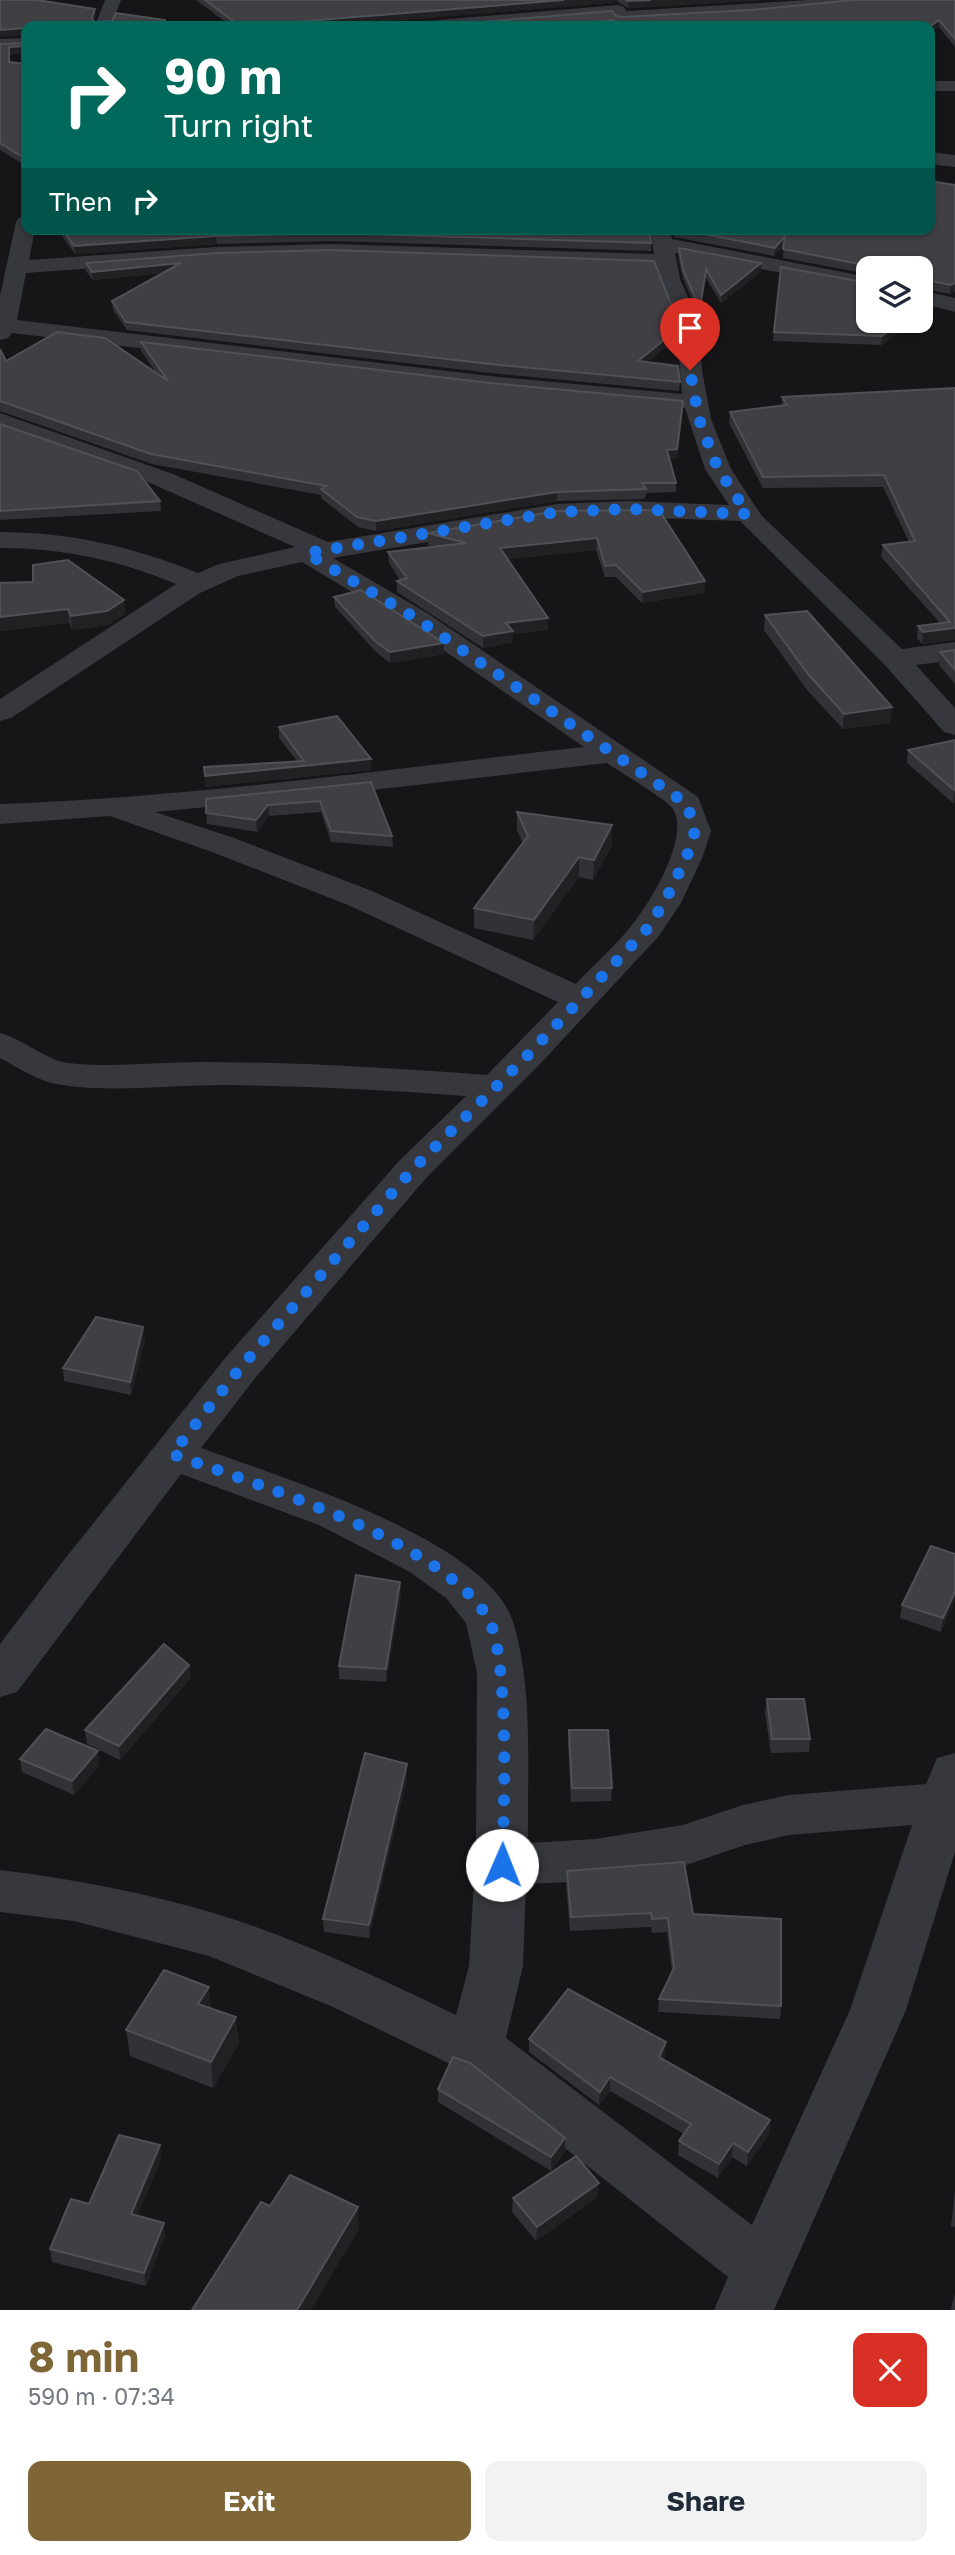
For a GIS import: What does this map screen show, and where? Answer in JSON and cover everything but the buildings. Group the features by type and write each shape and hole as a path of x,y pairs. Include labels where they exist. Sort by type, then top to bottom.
{"street":[{"path":"105,21 113,0"},
{"path":"500,21 856,0"},
{"path":"0,44 21,43"},
{"path":"935,86 955,86"},
{"path":"935,159 955,161"},
{"path":"24,235 3,329 490,383 696,402"},
{"path":"0,240 20,257 663,245 856,281"},
{"path":"663,245 670,279 687,320 690,370 699,419 718,469 748,514 895,659 955,726"},
{"path":"933,299 955,305"},
{"path":"0,421 194,491 316,552 687,804 695,831 687,856 664,903 646,930 496,1087 413,1169 241,1367 0,1679"},
{"path":"0,712 101,643 198,583 229,570 316,552 557,512 628,509 748,514"},
{"path":"0,540 65,541 102,549 149,562 198,583"},
{"path":"895,659 955,652"},
{"path":"0,814 107,807 449,773 614,753"},
{"path":"107,807 223,845 360,898 580,999"},
{"path":"0,1044 57,1073 111,1076 199,1073 350,1076 496,1087"},
{"path":"172,1454 335,1514 426,1560 463,1586 489,1619 501,1673 502,1865 496,1966 475,2050"},
{"path":"0,1891 74,1900 218,1936 352,1992 491,2057 754,2289 878,2010 950,1787 789,1815 743,1825 683,1845 594,1860 502,1865"}],"route":[{"path":"502,1865 501,1673 489,1619 463,1586 426,1560 335,1514 172,1454 241,1367 413,1169 527,1056 646,930 664,903 687,856 695,831 687,804 417,619 306,553 557,512 628,509 748,514 718,469 699,419 690,370"}]}
